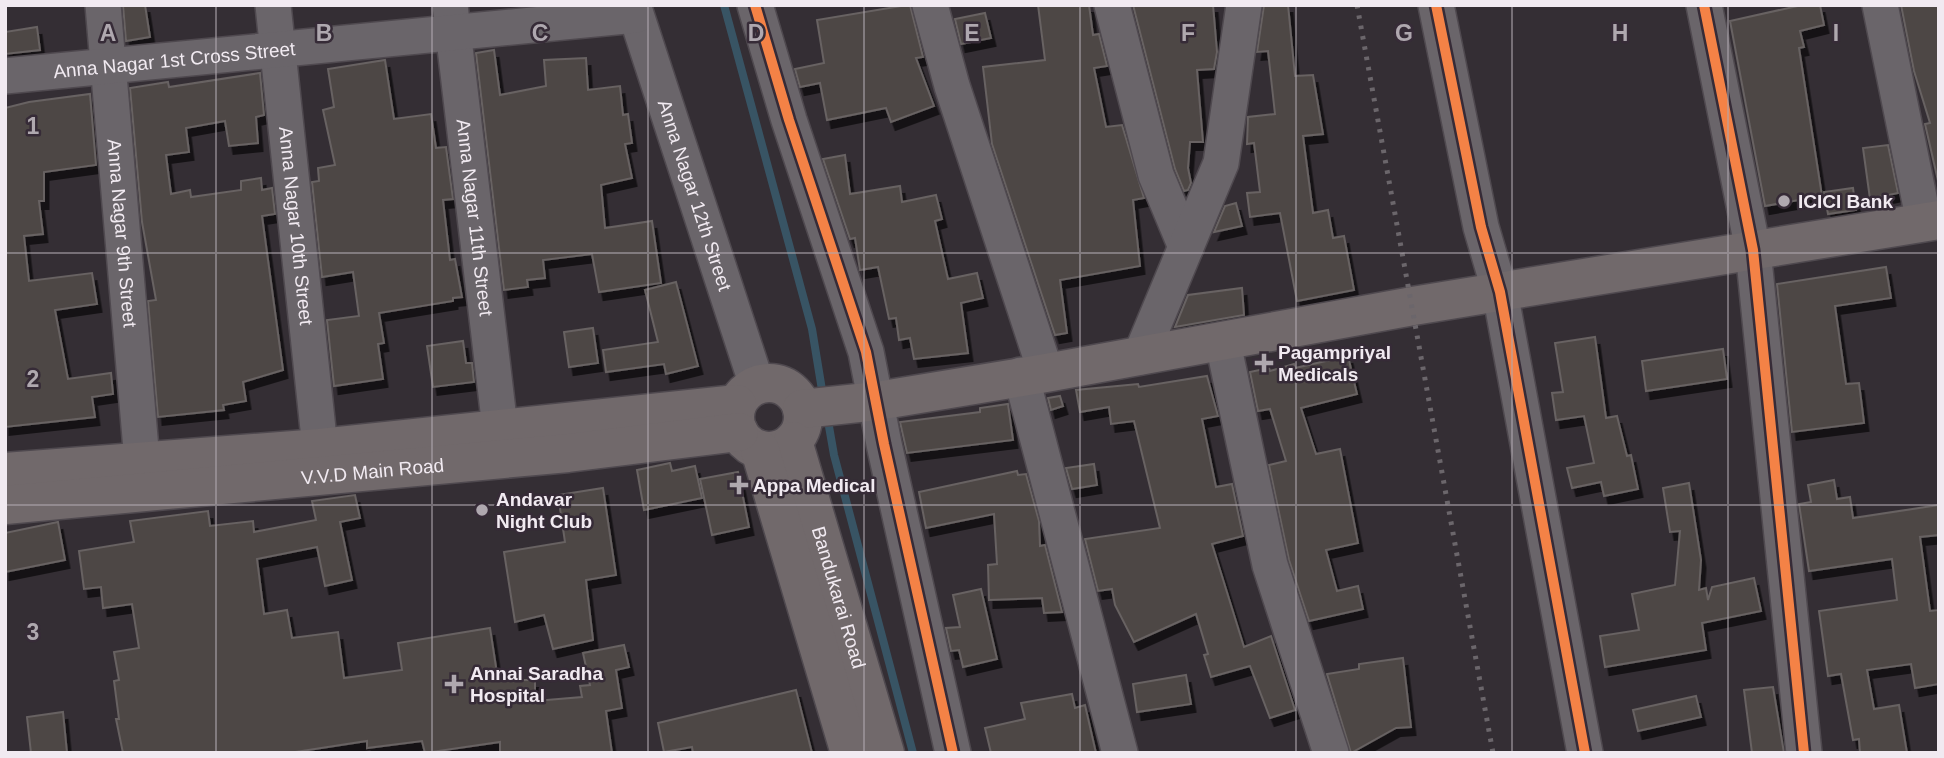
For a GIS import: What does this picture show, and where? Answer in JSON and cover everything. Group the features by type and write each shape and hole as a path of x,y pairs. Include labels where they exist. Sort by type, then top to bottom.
{"main road":[{"path":"792,415 1140,358 1500,292 1931,221"},
{"name":"V.V.D Main Road","path":"5,472 320,448 500,428 792,415"},
{"name":"V.V.D Main Road","path":"5,505 554,454 792,415"},
{"name":"Bandukarai Road","path":"792,415 850,753"},
{"name":"Bandukarai Road","path":"792,415 885,753"}],"street":[{"name":"Anna Nagar 9th Street","path":"103,5 142,461"},
{"name":"Anna Nagar 10th Street","path":"273,5 320,448"},
{"path":"755,5 789,120 866,352 792,415"},
{"path":"930,5 1033,374 1120,753"},
{"path":"1112,5 1156,175 1186,247"},
{"path":"1140,358 1221,163 1244,5"},
{"path":"1436,5 1481,227 1500,292 1585,753"},
{"path":"1704,5 1753,250 1804,753"},
{"path":"1880,5 1931,221"},
{"name":"Anna Nagar 1st Cross Street","path":"5,76 278,50 452,19 634,10"},
{"name":"Anna Nagar 12th Street","path":"634,10 792,415"},
{"name":"Anna Nagar 11th Street","path":"452,19 500,428"},
{"path":"1223,343 1270,565 1331,753"},
{"path":"792,415 884,444 953,753"}],"building":[{"path":"123,5 145,5 150,37 126,41"},
{"path":"910,5 923,57 916,58 934,106 891,122 886,108 827,120 820,83 800,87 795,69 824,63 817,20"},
{"path":"1038,5 1089,5 1093,35 1099,34 1107,66 1094,68 1106,127 1122,125 1144,198 1133,200 1140,266 1060,280 1067,333 1055,335 992,144 983,67 1045,60"},
{"path":"1133,5 1213,5 1217,52 1214,69 1197,70 1203,142 1190,142 1188,168 1191,183 1188,190 1184,191 1175,169"},
{"path":"1264,5 1288,5 1295,76 1313,75 1323,134 1303,136 1313,213 1328,210 1333,238 1344,236 1354,290 1297,301 1280,213 1250,217 1247,193 1260,192 1254,143 1247,144 1248,117 1275,114 1268,51 1257,52"},
{"path":"1802,5 1820,5 1824,25 1800,31 1804,47 1799,48 1822,196 1765,206 1730,21"},
{"path":"1901,5 1939,5 1939,185 1925,124 1930,123 1914,71"},
{"path":"985,13 991,38 961,44 955,19"},
{"path":"37,27 40,50 5,54 5,32"},
{"path":"494,50 500,95 546,86 544,60 586,58 588,90 620,86 623,115 628,114 632,143 625,144 632,178 601,185 605,228 652,221 661,283 599,292 592,254 543,260 545,278 527,280 528,287 504,290 476,53"},
{"path":"385,60 394,119 431,114 436,148 446,147 453,199 443,200 450,260 455,259 462,297 453,298 453,301 379,313 384,343 378,344 383,379 334,386 327,320 359,316 353,272 322,277 312,182 319,181 318,168 335,165 323,110 334,107 328,69"},
{"path":"260,73 264,115 256,117 258,143 229,146 225,121 186,128 189,152 166,155 171,194 190,190 191,197 241,190 241,181 261,178 262,190 272,188 275,214 262,216 283,370 243,382 246,401 223,405 224,410 158,417 148,301 156,300 142,222 130,88 168,82 169,87"},
{"path":"90,94 96,165 44,172 44,201 39,201 43,234 24,236 29,281 92,273 97,304 55,310 68,379 111,373 113,394 92,397 95,417 5,427 5,108"},
{"path":"1888,145 1898,193 1870,199 1863,148"},
{"path":"845,155 850,194 900,186 902,202 936,195 942,219 935,221 948,279 977,273 983,298 961,303 968,353 914,359 910,338 899,340 896,318 889,319 878,267 860,270 855,238 850,239 823,159"},
{"path":"1853,188 1856,210 1828,214 1824,192"},
{"path":"1236,203 1242,226 1214,232 1225,206"},
{"path":"1886,267 1891,298 1835,306 1846,384 1859,383 1864,423 1792,432 1777,284"},
{"path":"676,282 698,366 666,374 664,364 606,372 603,350 658,342 645,290"},
{"path":"1242,288 1244,315 1175,327 1188,295"},
{"path":"593,328 598,363 569,367 564,332"},
{"path":"1595,337 1606,418 1617,416 1627,456 1631,455 1638,489 1604,496 1601,482 1572,488 1567,468 1594,463 1584,416 1556,420 1552,393 1563,392 1555,343"},
{"path":"463,341 466,363 472,363 474,382 433,387 427,346"},
{"path":"1723,349 1727,379 1646,391 1642,361"},
{"path":"1348,356 1357,394 1301,408 1316,454 1340,449 1358,543 1326,550 1337,591 1358,586 1363,609 1309,621 1289,560 1269,465 1286,461 1270,409 1258,411 1250,372 1269,368 1270,371 1294,364 1295,368"},
{"path":"1207,376 1218,416 1202,419 1216,487 1232,484 1243,536 1212,544 1244,647 1271,636 1295,710 1270,718 1250,666 1211,677 1204,655 1208,654 1196,614 1134,642 1115,605 1112,589 1098,591 1085,539 1160,528 1134,421 1111,424 1109,407 1080,412 1076,390 1138,384 1139,387"},
{"path":"1060,396 1063,406 1051,410 1048,398"},
{"path":"1008,404 1013,440 907,453 900,422 980,412 980,408"},
{"path":"670,463 672,471 695,466 702,498 644,510 637,470"},
{"path":"1094,464 1097,485 1072,489 1066,468"},
{"path":"1017,471 1018,475 1026,474 1039,521 1040,546 1045,545 1062,612 1044,613 1042,598 989,600 988,565 997,564 994,514 926,528 919,492"},
{"path":"738,472 749,527 712,535 700,479"},
{"path":"1834,480 1837,499 1850,497 1853,518 1939,505 1939,535 1920,537 1930,611 1939,610 1939,684 1915,688 1911,664 1867,670 1874,709 1899,705 1907,753 1860,753 1859,739 1853,740 1841,674 1828,676 1819,611 1897,600 1892,559 1809,571 1799,504 1811,502 1808,485"},
{"path":"1689,483 1701,560 1699,590 1706,588 1708,600 1712,587 1754,578 1761,611 1702,623 1706,650 1605,667 1600,636 1639,630 1632,594 1675,585 1680,531 1670,532 1663,488"},
{"path":"603,488 616,575 586,580 593,640 553,649 544,615 515,622 504,552 565,542 558,495"},
{"path":"355,495 360,518 340,522 352,580 325,586 317,547 257,559 264,614 287,610 292,638 338,632 344,678 402,670 398,643 490,628 498,680 535,680 535,701 582,697 580,686 590,685 583,653 624,645 629,667 616,670 622,708 606,711 612,753 500,753 500,742 425,753 422,741 367,748 367,741 289,753 123,753 116,719 119,719 114,681 119,680 114,652 139,648 132,604 103,608 101,587 84,589 79,551 134,542 130,521 208,511 210,526 253,521 254,532 316,520 312,501"},
{"path":"58,522 65,560 5,572 5,533"},
{"path":"981,589 997,659 963,667 959,650 951,651 946,628 960,627 953,595"},
{"path":"1403,658 1411,727 1396,728 1351,753 1327,674 1359,669 1359,664"},
{"path":"1186,675 1191,704 1137,712 1133,684"},
{"path":"1773,687 1784,753 1752,753 1744,690"},
{"path":"796,690 812,753 693,753 692,747 664,752 658,723"},
{"path":"1072,694 1075,708 1085,705 1096,753 991,753 985,728 1025,719 1021,703"},
{"path":"1696,696 1701,717 1638,731 1633,710"},
{"path":"63,712 67,753 31,753 27,717"}],"waterway":[{"path":"724,5 812,329 823,396"},
{"path":"827,415 834,455 913,753"}],"railway":[{"path":"1357,5 1493,753"}],"cycle path":[{"path":"755,5 789,120 866,352 953,753"},
{"path":"1436,5 1481,227 1500,292 1585,753"},
{"path":"1704,5 1753,250 1804,753"}],"place":[{"name":"ICICI Bank","path":"1784,201"},
{"name":"Pagampriyal Medicals","path":"1264,363"},
{"name":"Appa Medical","path":"739,485"},
{"name":"Andavar Night Club","path":"482,510"},
{"name":"Annai Saradha Hospital","path":"454,684"}]}
